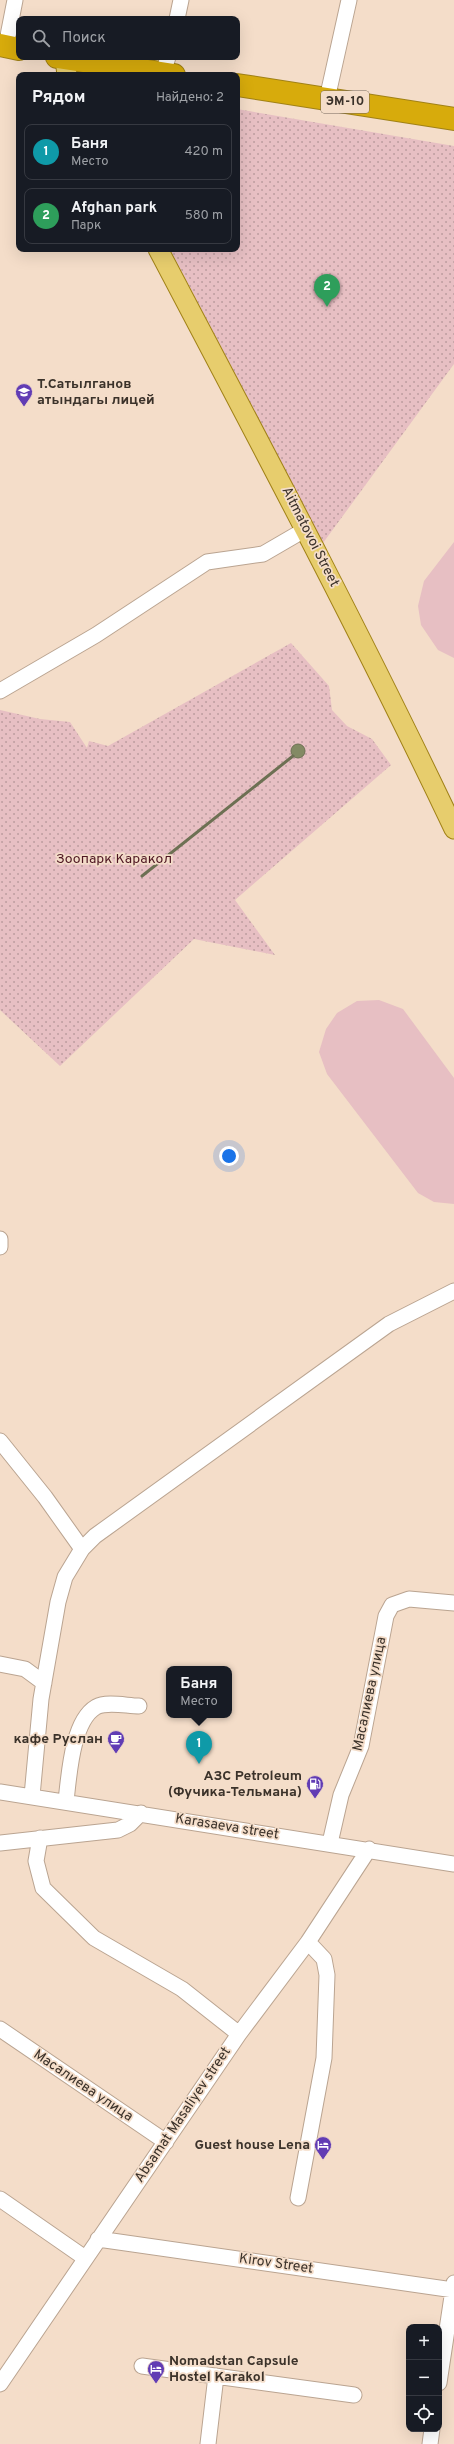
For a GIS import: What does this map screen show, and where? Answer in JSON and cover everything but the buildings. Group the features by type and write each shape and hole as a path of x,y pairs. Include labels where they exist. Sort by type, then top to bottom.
{"highway":[{"path":"63,64 168,68"},
{"name":"ЭМ-10","path":"240,85 454,119"}],"main road":[{"name":"Aitmatovoi Street","path":"160,252 306,529 384,682 454,829"}],"street":[{"path":"8,46 15,0"},
{"path":"178,16 181,0"},
{"path":"328,100 349,0"},
{"path":"0,691 96,635 207,562 262,554 306,529"},
{"path":"0,1239 0,1247"},
{"path":"32,1796 44,1683 58,1602 65,1577 82,1549 95,1536 389,1324 454,1291"},
{"path":"0,1441 45,1497 82,1549"},
{"name":"Масалиева улица","path":"330,1843 341,1795 361,1746 386,1616 392,1605 409,1599 454,1604"},
{"path":"0,1664 25,1669 44,1683"},
{"path":"66,1801 73,1750 89,1713 97,1706 111,1704 139,1706"},
{"name":"Karasaeva street","path":"0,1792 370,1849 454,1864"},
{"path":"0,1843 118,1830 130,1824 141,1813"},
{"path":"40,1838 36,1862 43,1888 94,1938 182,1989 239,2034"},
{"name":"Absamat Masaliyev street","path":"2,2377 166,2142 239,2034 308,1942 370,1849"},
{"path":"298,2198 324,2058 328,1975 324,1959 308,1942"},
{"name":"Масалиева улица","path":"0,2030 166,2142"},
{"path":"0,2199 85,2258"},
{"name":"Kirov Street","path":"98,2239 454,2287"},
{"path":"442,2364 454,2287"},
{"path":"142,2366 354,2395"},
{"path":"208,2444 216,2376"},
{"path":"430,2444 432,2432"}],"green space":[{"path":"240,110 454,146 454,364 323,543 172,252 240,252"},
{"path":"454,542 454,658 438,650 421,625 418,606 424,581"},
{"name":"Зоопарк Каракол","path":"291,643 329,686 332,710 347,726 372,739 391,765 235,900 275,955 194,939 60,1066 0,1010 0,710 40,719 70,722 87,748 89,741 108,746"},
{"path":"379,1000 403,1009 454,1078 454,1204 434,1202 418,1193 327,1074 319,1052 326,1029 337,1013 357,1001"}],"shaded area":[{"path":"295,744 301,744 305,748 305,754 301,758 295,758 291,754 291,748"}],"waterway":[{"path":"142,876 293,756"}],"place":[{"name":"Afghan park","path":"327,307"},
{"name":"Т.Сатылганов атындагы лицей","path":"24,407"},
{"name":"кафе Руслан","path":"116,1754"},
{"name":"Баня","path":"199,1764"},
{"name":"АЗС Petroleum (Фучика-Тельмана)","path":"315,1799"},
{"name":"Guest house Lena","path":"323,2160"},
{"name":"Nomadstan Capsule Hostel Karakol","path":"156,2384"}]}
